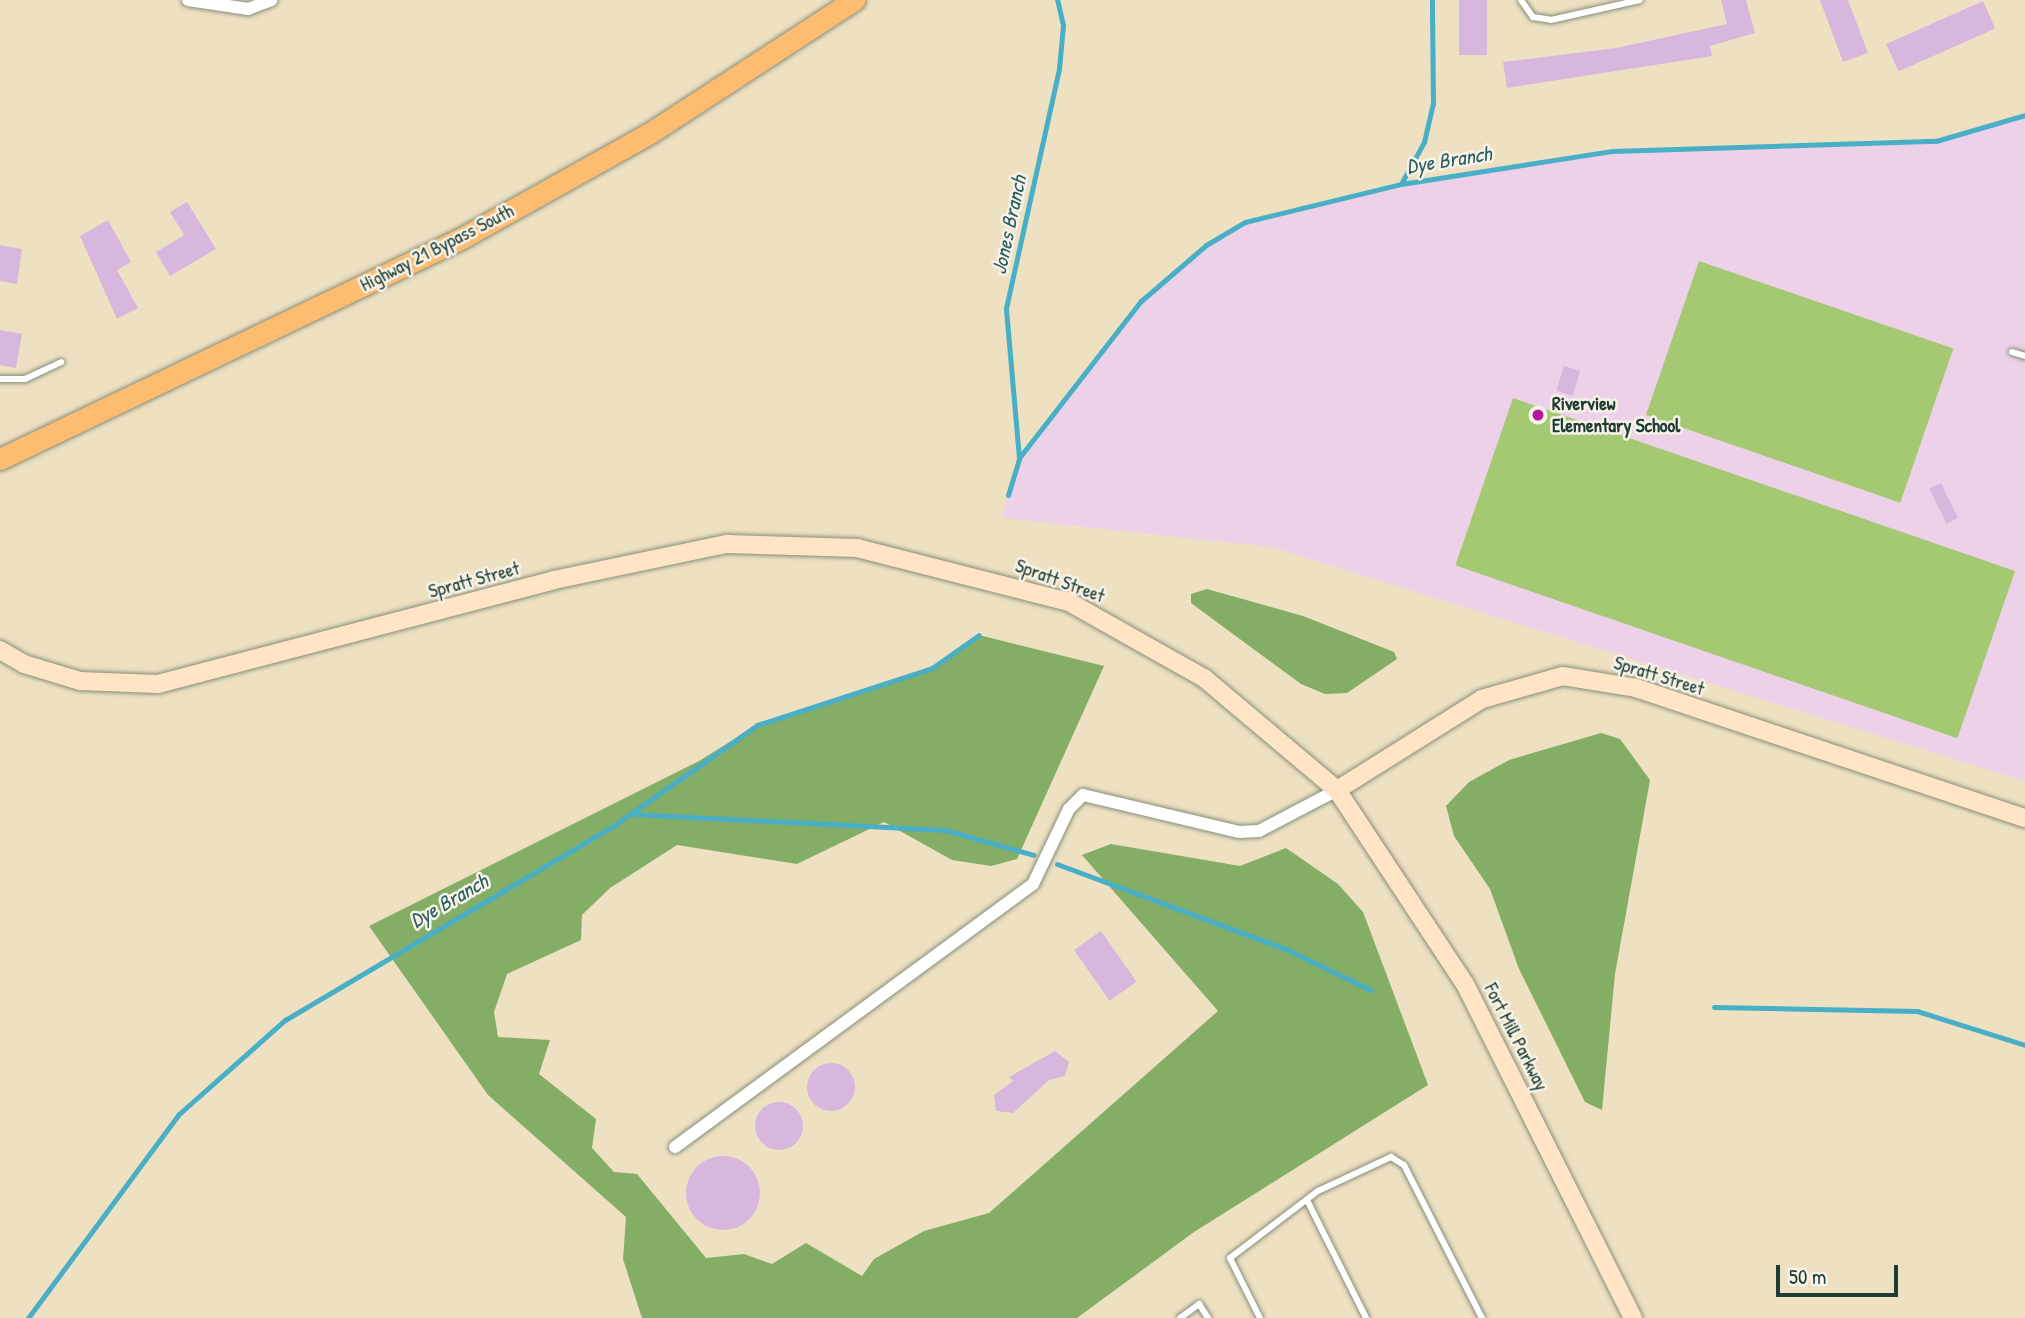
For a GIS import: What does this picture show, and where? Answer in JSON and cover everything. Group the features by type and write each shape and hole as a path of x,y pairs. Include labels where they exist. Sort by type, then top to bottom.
{"main road":[{"name":"Highway 21 Bypass South","path":"0,460 462,237 650,133 854,0"},
{"name":"Spratt Street","path":"0,650 24,664 80,681 158,684 685,552 822,543 1000,582 1119,625 1204,678 1337,790 1482,699 1563,676 1636,688 2024,814"},
{"name":"Fort Mill Parkway","path":"1337,790 1465,984 1633,1318"}],"street":[{"path":"188,0 248,9 271,0"},
{"path":"675,1147 1033,884 1069,809 1083,795 1240,832 1259,831 1337,790"}],"lane":[{"path":"1521,0 1533,17 1551,20 1640,0"},
{"path":"2012,352 2025,356"},
{"path":"0,379 25,379 61,362"},
{"path":"1260,1318 1230,1258 1307,1200 1391,1157 1404,1165 1482,1318"},
{"path":"1307,1200 1366,1318"},
{"path":"1180,1318 1199,1304 1208,1318"}],"shaded area":[{"name":"Riverview Elementary School","path":"2025,115 2025,781 1271,547 1002,518 1019,458 1141,301 1206,245 1245,222 1401,184 1612,151 1936,141"}],"green space":[{"path":"1699,261 1953,349 1900,503 1646,415"},
{"path":"1513,398 2015,571 1957,738 1455,565"},
{"path":"1207,589 1303,616 1394,652 1397,659 1347,693 1325,694 1301,684 1191,603 1191,594"},
{"path":"979,635 1104,666 1017,859 991,866 952,860 884,822 797,864 677,845 610,888 582,915 581,940 507,974 494,1012 498,1037 550,1040 539,1074 596,1119 592,1148 614,1172 637,1174 706,1258 744,1254 772,1264 806,1243 862,1276 874,1259 924,1231 989,1213 1218,1011 1082,855 1111,844 1240,866 1286,848 1338,884 1363,912 1428,1085 1194,1232 1077,1318 642,1318 623,1259 626,1217 488,1095 369,926 699,761 757,725 932,668"},
{"path":"1601,733 1620,739 1650,780 1615,974 1602,1110 1585,1102 1519,969 1490,889 1454,836 1446,806 1469,782 1509,760"}],"building":[{"path":"1459,0 1487,0 1487,55 1459,55"},
{"path":"1721,0 1746,0 1755,33 1710,46 1712,56 1507,88 1503,62 1616,48 1727,24"},
{"path":"1820,0 1848,0 1868,53 1843,62"},
{"path":"1983,1 1995,28 1898,72 1886,44"},
{"path":"187,202 216,249 170,276 156,252 184,235 170,212"},
{"path":"108,220 131,262 117,270 138,308 117,319 80,236"},
{"path":"0,245 22,249 17,284 0,281"},
{"path":"0,330 22,334 16,368 0,365"},
{"path":"1564,366 1580,371 1573,396 1556,391"},
{"path":"1941,483 1958,518 1946,524 1929,489"},
{"path":"1101,931 1137,982 1110,1001 1074,950"},
{"path":"1055,1051 1069,1062 1065,1076 1049,1080 1013,1113 996,1111 994,1095 1013,1081 1009,1077"},
{"path":"831,1063 848,1070 855,1087 848,1104 831,1111 814,1104 807,1087 814,1070"},
{"path":"779,1102 796,1109 803,1126 796,1143 779,1150 762,1143 755,1126 762,1109"},
{"path":"723,1156 744,1162 754,1172 760,1193 754,1214 744,1224 723,1230 702,1224 692,1214 686,1193 692,1172 702,1162"}],"waterway":[{"name":"Jones Branch","path":"1019,458 1006,308 1059,69 1063,25 1057,0"},
{"path":"1401,184 1424,142 1433,104 1432,0"},
{"name":"Dye Branch","path":"1008,495 1019,458 1141,301 1206,245 1245,222 1401,184 1612,151 1936,141 2025,115"},
{"name":"Dye Branch","path":"28,1318 179,1114 285,1020 613,826 757,725 932,668 979,635"},
{"path":"631,814 945,830 1034,855"},
{"path":"1057,864 1286,949 1371,990"},
{"path":"1714,1007 1917,1011 2025,1045"}],"place":[{"name":"Riverview Elementary School","path":"1538,415"}]}
